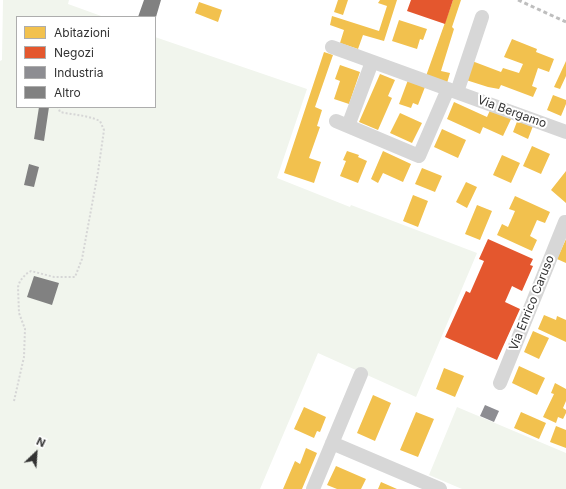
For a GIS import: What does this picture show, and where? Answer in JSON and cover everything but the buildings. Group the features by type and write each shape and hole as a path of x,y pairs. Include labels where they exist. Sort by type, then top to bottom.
{"street":[{"path":"372,62 342,123 419,156 452,90 482,18"},
{"name":"Via Bergamo","path":"332,47 566,132"},
{"name":"Via Enrico Caruso","path":"500,383 566,222"},
{"path":"313,489 361,374"},
{"path":"332,443 440,489"}],"path":[{"path":"14,401 24,357 25,329 19,313 18,287 20,281 31,271 54,277 75,277 82,259 98,172 104,130 100,121 90,117 60,112 58,108"}],"shaded area":[{"path":"3,0 69,0 68,4 101,16 16,16 16,108 156,108 156,37 307,89 277,178 350,207 351,205 477,253 416,397 318,353 260,489 0,489 0,61 2,60"},
{"path":"457,407 566,453 566,489 462,489 429,475"}],"railway":[{"path":"518,0 566,22"}]}
